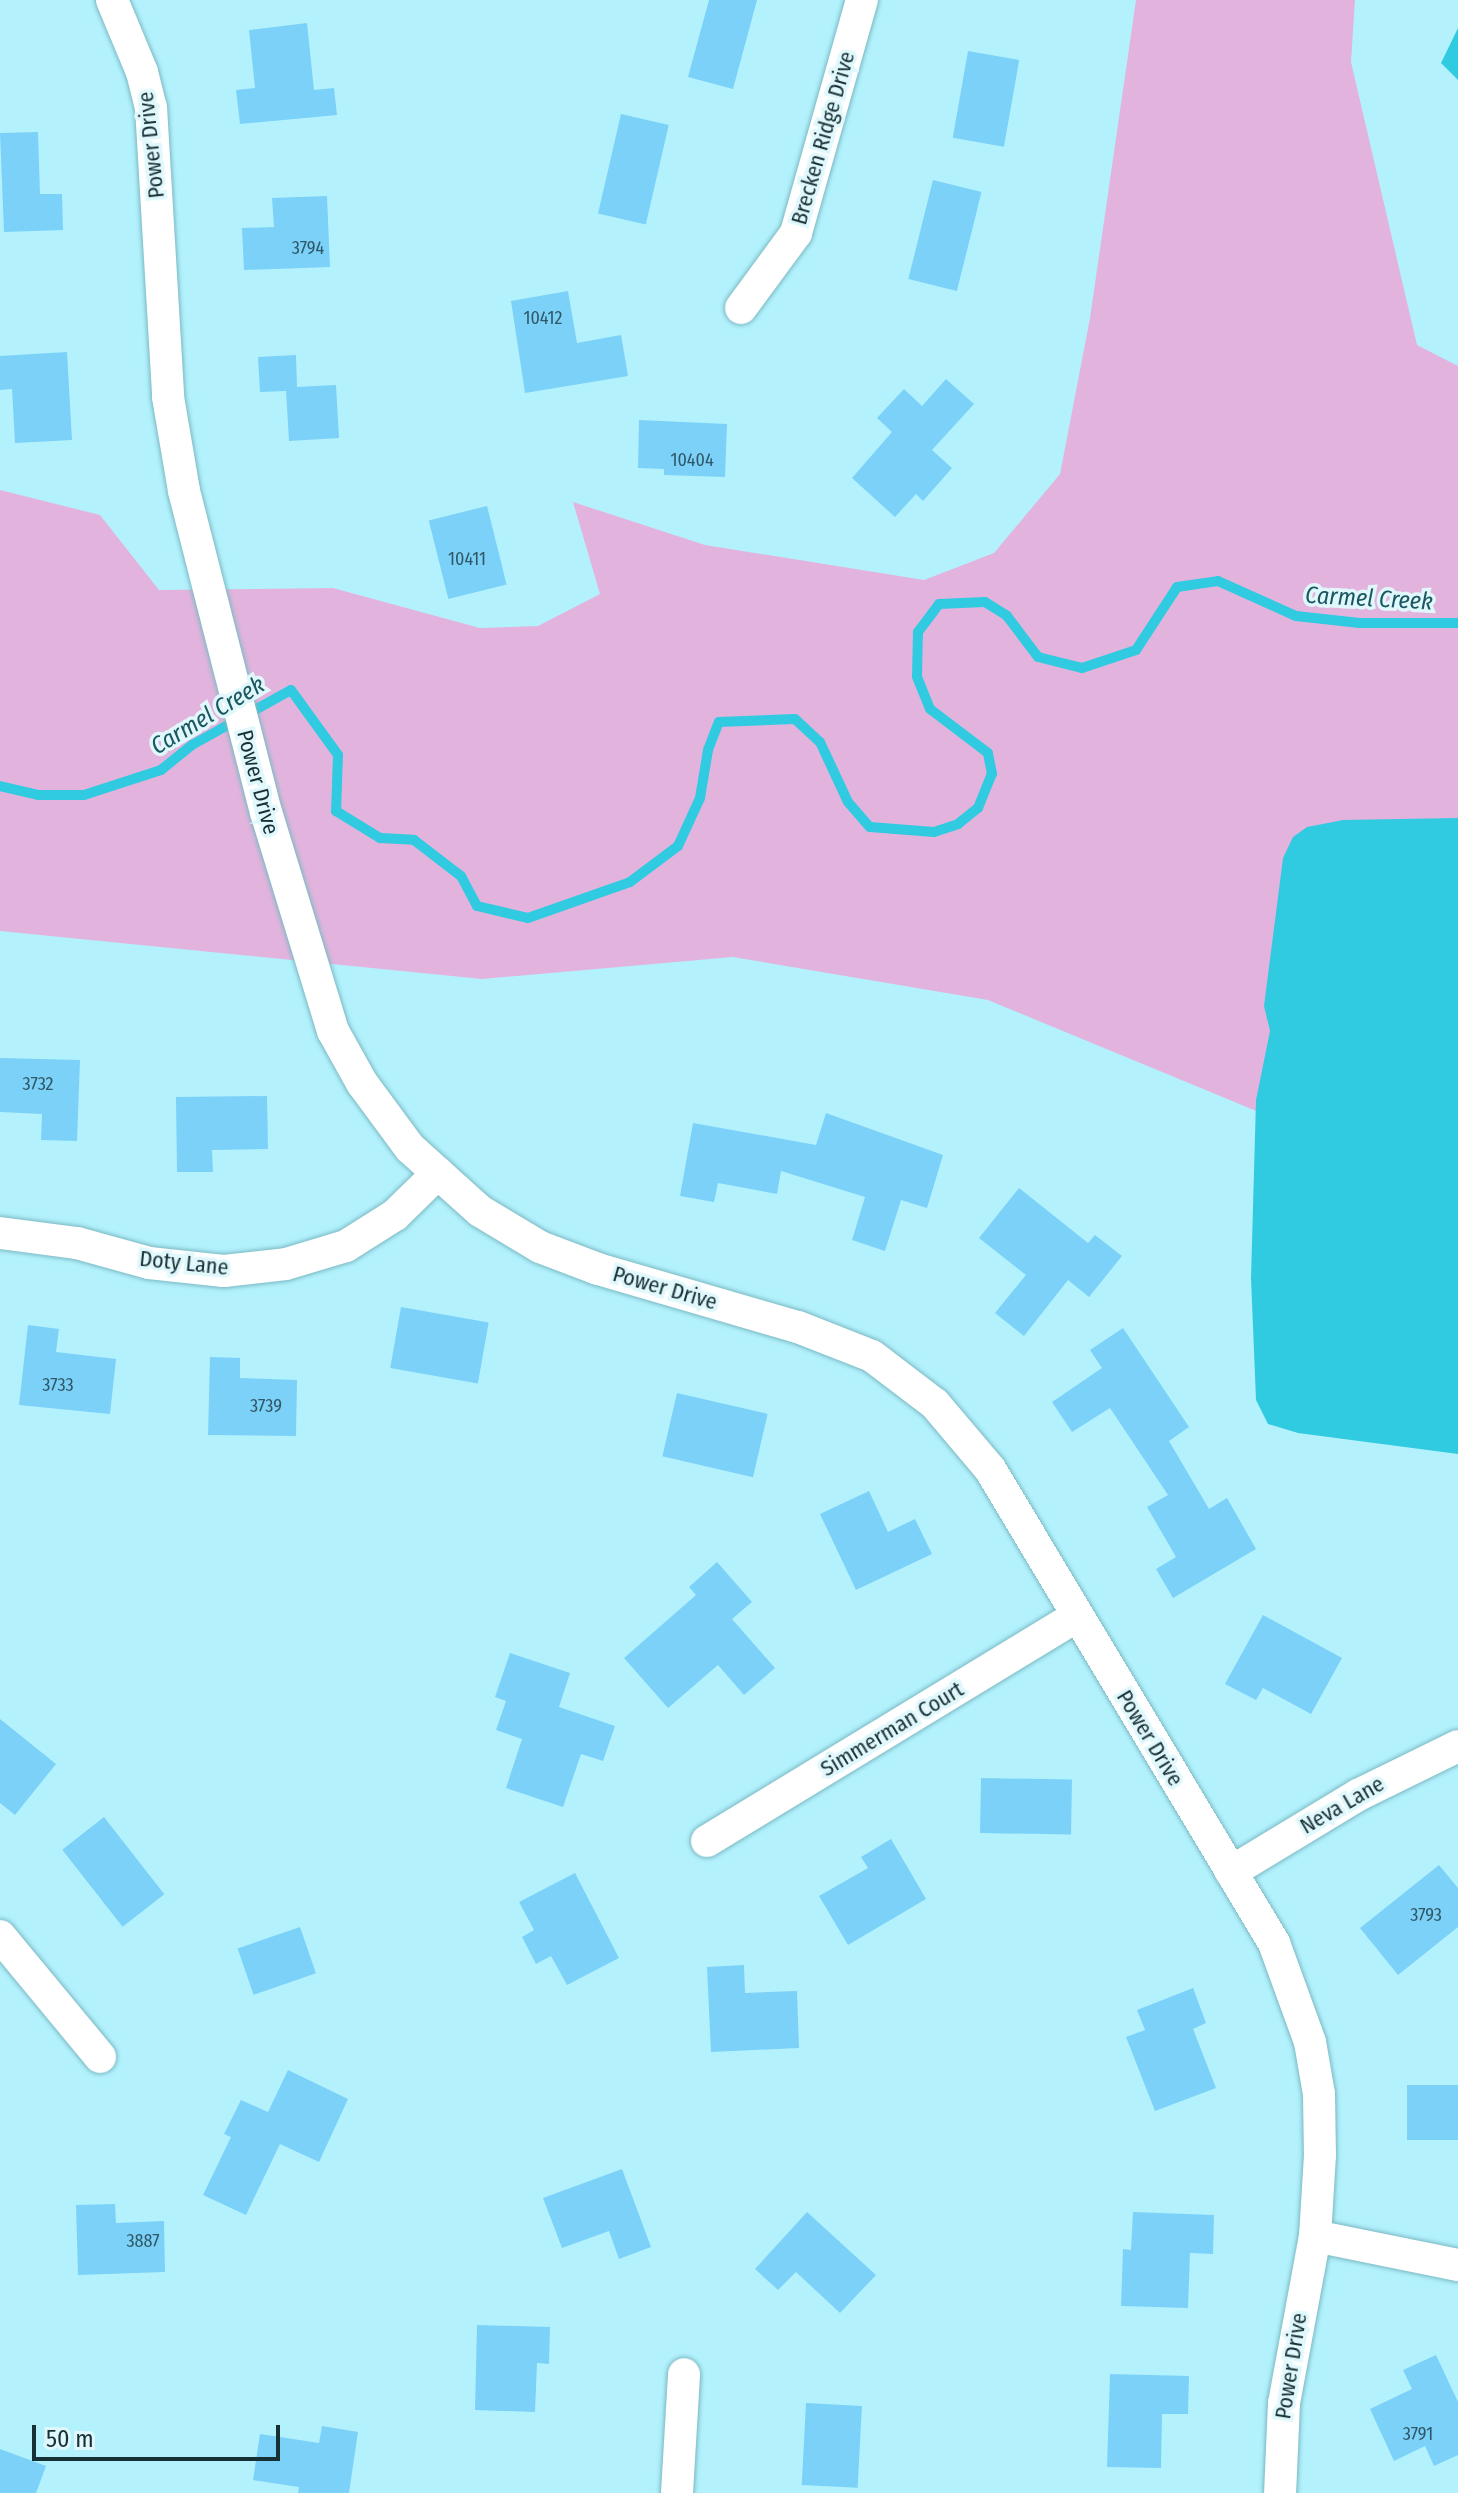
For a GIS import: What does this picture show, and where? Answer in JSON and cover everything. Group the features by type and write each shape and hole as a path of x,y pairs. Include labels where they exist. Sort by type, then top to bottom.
{"street":[{"name":"Power Drive","path":"112,0 142,72 151,107 168,397 184,491 266,812 333,1031 362,1083 402,1137 480,1211 540,1247 598,1269 798,1327 872,1356 935,1404 990,1469 1075,1617 1274,1943 1310,2042 1320,2109 1315,2236 1284,2403 1280,2493"},
{"name":"Brecken Ridge Drive","path":"741,308 796,233 862,0"},
{"name":"Doty Lane","path":"0,1233 77,1243 149,1263 224,1271 286,1264 346,1246 395,1215 438,1173"},
{"name":"Simmerman Court","path":"707,1841 1075,1617"},
{"name":"Neva Lane","path":"1231,1872 1358,1795 1458,1746"},
{"path":"0,1936 100,2057"},
{"path":"1315,2236 1458,2265"},
{"path":"677,2493 684,2374"}],"shaded area":[{"path":"1136,0 1355,0 1351,62 1417,345 1458,366 1458,1167 1360,1154 988,1000 733,957 482,979 0,931 0,490 100,515 159,590 333,588 480,628 538,626 600,594 573,502 705,545 924,580 994,553 1060,474 1090,318"}],"water":[{"path":"1458,28 1458,80 1441,63"},
{"path":"1458,818 1458,1454 1298,1433 1268,1424 1256,1400 1251,1278 1256,1100 1270,1031 1264,1006 1283,858 1293,837 1307,827 1343,820"}],"building":[{"path":"709,0 757,0 733,89 688,77"},
{"path":"307,23 314,90 334,88 337,115 240,124 236,90 255,88 249,30"},
{"path":"968,51 1019,60 1004,147 953,138"},
{"path":"621,114 669,125 646,224 598,213"},
{"path":"38,132 40,194 62,194 63,230 4,232 0,133"},
{"path":"933,180 982,192 957,291 908,279"},
{"path":"327,196 330,267 244,270 242,228 274,227 272,198"},
{"path":"568,291 577,343 621,335 628,376 525,393 511,301"},
{"path":"67,352 72,440 15,443 12,389 0,390 0,356"},
{"path":"296,355 297,387 336,385 339,438 289,441 286,391 260,392 258,357"},
{"path":"946,379 974,404 932,450 952,468 923,501 916,494 895,517 852,478 892,432 877,418 904,389 922,406"},
{"path":"639,420 727,424 725,477 664,475 664,469 638,468"},
{"path":"487,506 507,585 448,599 429,521"},
{"path":"0,1058 80,1060 77,1141 41,1140 42,1114 0,1112"},
{"path":"267,1096 268,1149 212,1150 213,1172 177,1172 176,1097"},
{"path":"826,1113 943,1155 927,1208 901,1200 885,1251 852,1240 865,1197 781,1171 777,1194 718,1183 714,1202 680,1196 693,1123 816,1145"},
{"path":"1019,1188 1088,1243 1095,1235 1122,1256 1089,1297 1068,1280 1024,1336 995,1313 1026,1275 979,1238"},
{"path":"401,1307 489,1322 478,1384 390,1368"},
{"path":"28,1325 59,1329 56,1352 116,1359 110,1414 19,1405"},
{"path":"1123,1328 1189,1427 1169,1441 1209,1509 1227,1498 1256,1549 1173,1598 1156,1569 1176,1557 1147,1507 1168,1495 1110,1408 1072,1432 1052,1402 1102,1368 1090,1350"},
{"path":"210,1357 240,1358 240,1378 297,1380 296,1436 208,1435"},
{"path":"677,1393 768,1414 753,1477 662,1456"},
{"path":"869,1491 888,1532 915,1519 932,1554 856,1590 820,1514"},
{"path":"717,1562 752,1602 732,1619 775,1668 744,1695 718,1665 668,1708 624,1658 696,1595 689,1587"},
{"path":"1263,1615 1342,1658 1311,1714 1263,1688 1256,1700 1225,1684"},
{"path":"510,1653 570,1673 559,1707 615,1726 603,1761 581,1754 563,1807 506,1788 522,1739 496,1730 506,1701 495,1697"},
{"path":"0,1719 56,1764 15,1815 0,1803"},
{"path":"981,1778 1072,1780 1071,1835 980,1833"},
{"path":"104,1817 164,1894 123,1927 62,1850"},
{"path":"891,1839 926,1899 848,1945 819,1896 868,1868 861,1857"},
{"path":"1439,1865 1458,1888 1458,1927 1398,1975 1360,1928"},
{"path":"575,1873 619,1958 567,1985 551,1956 536,1964 522,1937 534,1930 519,1902"},
{"path":"300,1927 316,1973 254,1995 238,1948"},
{"path":"744,1965 745,1993 797,1991 799,2048 711,2052 707,1967"},
{"path":"1193,1988 1206,2023 1193,2029 1216,2088 1155,2111 1126,2037 1145,2030 1137,2010"},
{"path":"288,2070 348,2099 319,2162 280,2144 246,2215 203,2195 231,2137 224,2134 241,2100 268,2112"},
{"path":"1407,2085 1458,2085 1458,2140 1407,2140"},
{"path":"622,2169 651,2247 619,2259 609,2231 562,2248 543,2198"},
{"path":"115,2204 116,2223 164,2221 165,2272 78,2275 76,2205"},
{"path":"807,2212 876,2275 840,2313 796,2272 778,2290 755,2269"},
{"path":"1133,2212 1214,2215 1213,2254 1190,2253 1188,2308 1121,2306 1123,2249 1131,2250"},
{"path":"477,2325 550,2327 549,2364 537,2363 535,2412 475,2410"},
{"path":"1436,2355 1458,2402 1458,2455 1434,2466 1425,2446 1394,2461 1370,2409 1412,2389 1403,2370"},
{"path":"1110,2374 1189,2376 1188,2414 1162,2414 1161,2468 1107,2467"},
{"path":"806,2403 862,2406 858,2488 802,2485"},
{"path":"322,2426 358,2432 349,2493 298,2493 299,2487 253,2480 260,2434 319,2443"},
{"path":"0,2449 46,2466 36,2493 0,2493"}],"waterway":[{"name":"Carmel Creek","path":"0,786 38,795 84,795 161,770 192,745 291,690 338,755 336,811 380,838 414,840 461,876 477,906 528,918 630,882 678,846 700,798 708,750 719,722 795,719 820,742 848,802 870,827 934,832 958,824 978,808 992,774 988,753 930,709 917,676 918,632 939,604 985,602 1007,616 1038,657 1082,668 1136,650 1177,587 1218,581 1296,616 1360,623 1458,623"}]}
